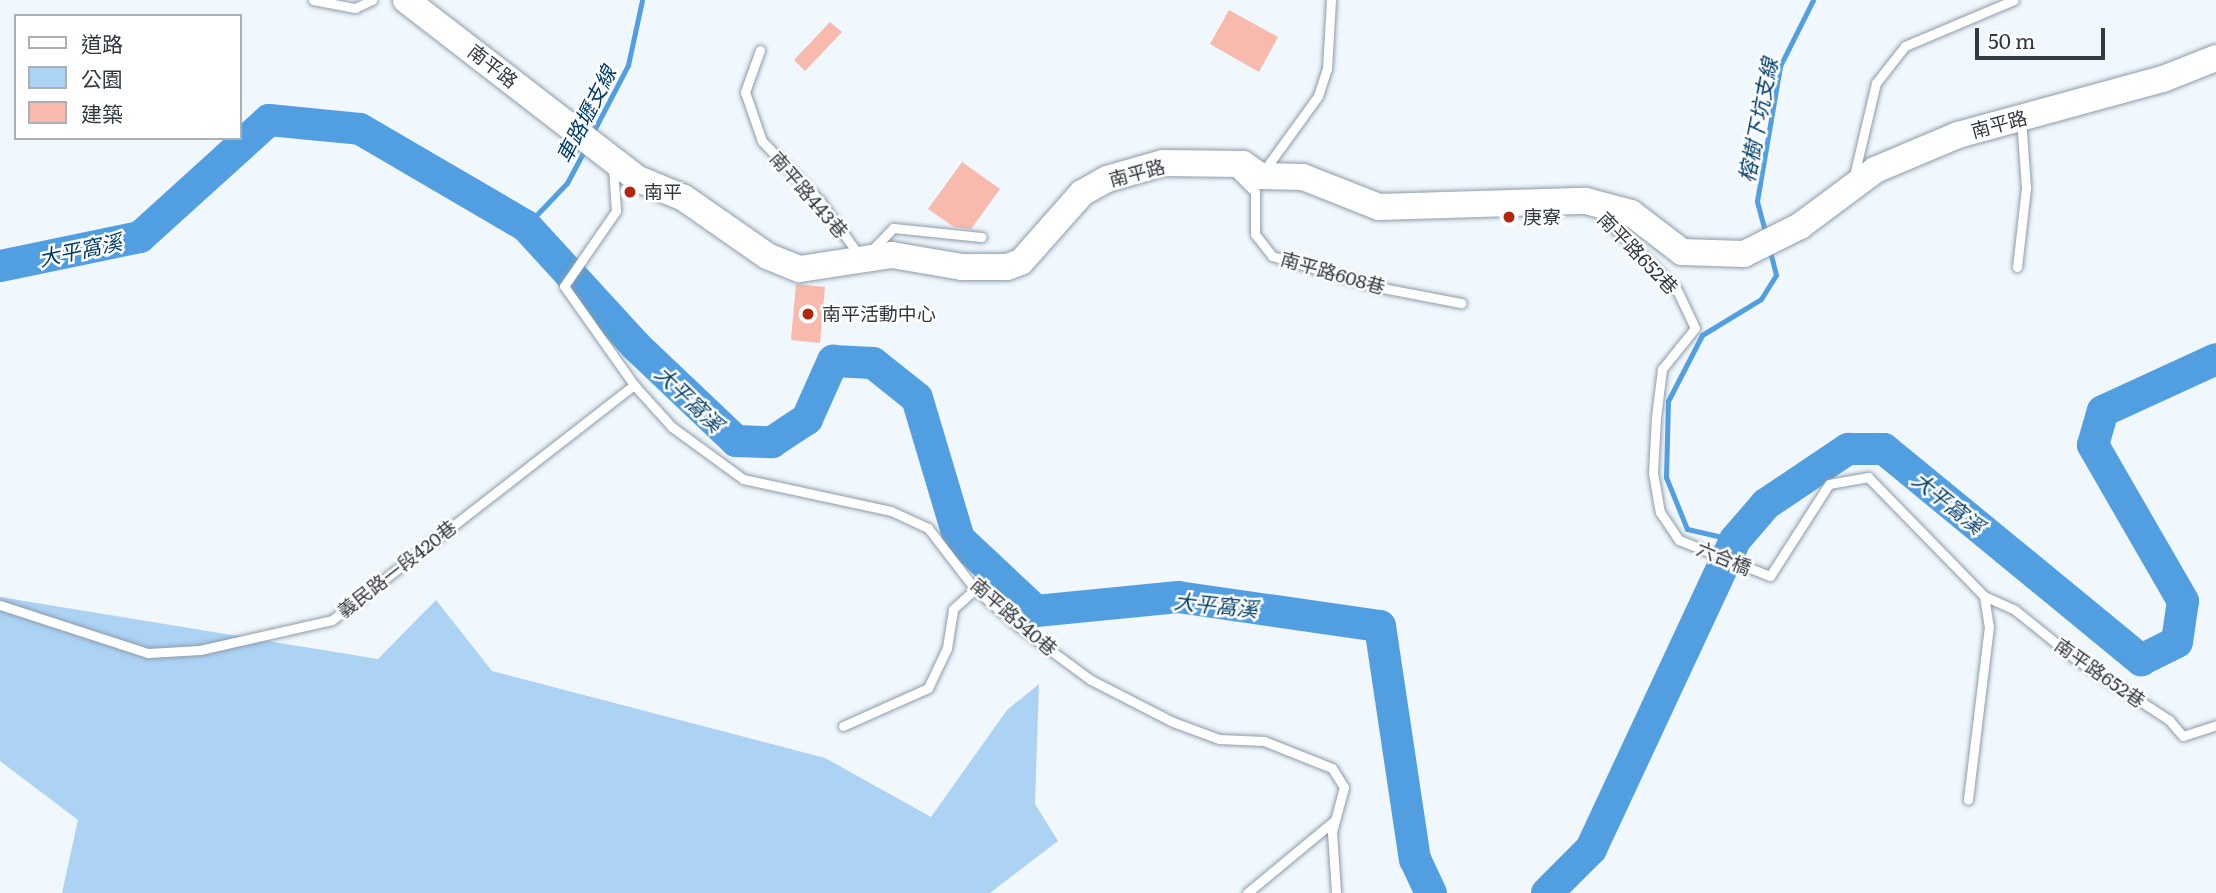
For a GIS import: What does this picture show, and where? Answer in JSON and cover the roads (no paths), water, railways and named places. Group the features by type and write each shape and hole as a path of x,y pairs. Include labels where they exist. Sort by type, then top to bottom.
{"street":[{"name":"南平路","path":"406,0 613,161 723,221 767,256 800,269 892,255 962,267 1007,267 1021,262 1082,193 1107,179 1163,163 1243,163 1260,176 1303,177 1379,207 1587,201 1631,214 1682,252 1744,254 1800,226 1875,170 1946,140 2163,79 2216,58"}],"lane":[{"path":"313,0 355,8 372,0"},
{"path":"1260,176 1318,96 1327,69 1331,0"},
{"path":"1851,187 1876,83 1905,46 2014,0"},
{"name":"南平路443巷","path":"760,50 745,92 762,141 820,201 863,260"},
{"path":"2017,267 2026,188 2021,118"},
{"name":"南平路540巷","path":"613,161 616,211 589,256 564,286 634,385 672,427 743,479 891,511 928,527 975,589 1091,680 1172,722 1219,739 1264,741 1332,768 1344,787 1335,820 1336,893"},
{"name":"南平路608巷","path":"1226,163 1255,192 1255,234 1272,256 1377,287 1461,303"},
{"name":"南平路652巷","path":"1587,201 1676,288 1695,328 1662,369 1656,417 1653,473 1660,512 1679,540"},
{"path":"863,260 892,228 982,237"},
{"name":"義民路一段420巷","path":"0,605 148,653 200,650 331,620 634,385"},
{"name":"南平路652巷","path":"1770,576 1829,484 1868,477 1984,596 2015,610 2077,660 2169,720 2183,736 2216,724"},
{"name":"六合橋","path":"1679,540 1770,576"},
{"path":"843,726 928,688 947,648 953,609 975,589"},
{"path":"1968,800 1989,626 1984,596"},
{"path":"1247,893 1335,820"}],"waterway":[{"name":"車路壢支線","path":"592,134 628,65 642,0"},
{"name":"榕樹下坑支線","path":"1766,235 1757,201 1780,66 1813,0"},
{"name":"大平窩溪","path":"0,266 140,237 269,120 360,129 526,226 636,346 736,441 772,442 807,419 833,361 873,363 917,398 959,539 1036,611 1178,597 1380,626 1415,859 1431,893"},
{"name":"車路壢支線","path":"526,226 567,183 585,149"},
{"name":"榕樹下坑支線","path":"1735,540 1687,529 1666,477 1668,401 1702,335 1761,299 1776,275 1770,251"},
{"name":"大平窩溪","path":"1547,893 1591,849 1735,540 1766,504 1848,449 1884,449 2141,660 2177,642 2183,601 2093,445 2103,411 2216,359"}],"place":[{"name":"南平","path":"630,192"},
{"name":"庚寮","path":"1509,217"},
{"name":"南平活動中心","path":"808,314"}]}
